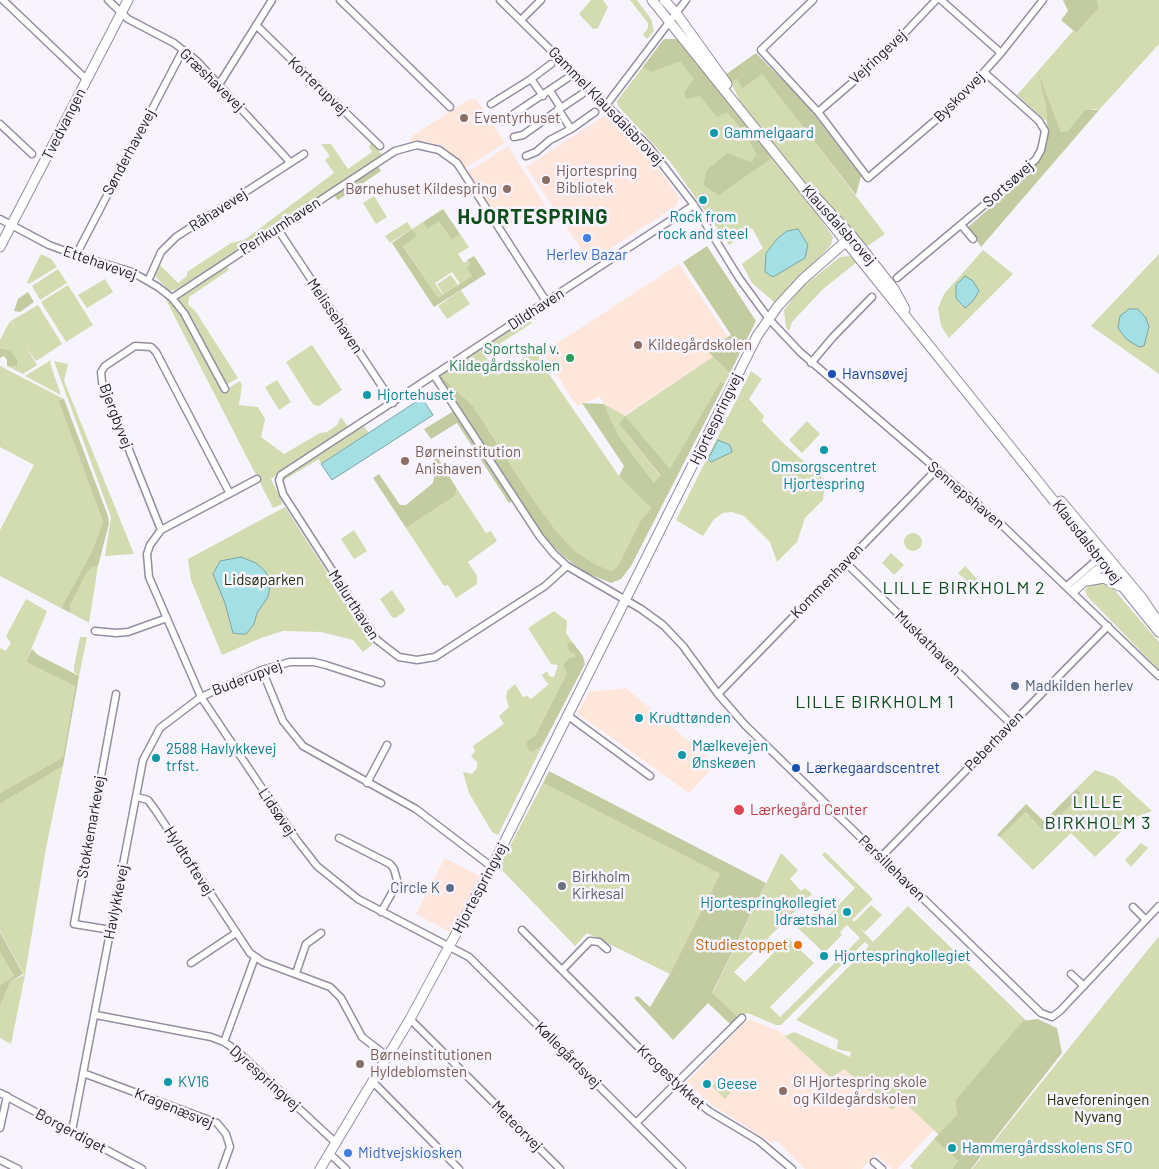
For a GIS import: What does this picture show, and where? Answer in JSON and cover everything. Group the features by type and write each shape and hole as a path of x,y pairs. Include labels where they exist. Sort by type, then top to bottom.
{"street":[{"path":"3,0 87,80"},
{"name":"Græshavevej","path":"108,0 121,14 183,50 220,83 290,162"},
{"name":"Tvedvangen","path":"0,247 128,0"},
{"path":"220,83 272,0"},
{"path":"340,0 450,107"},
{"name":"Gammel Klausdalsbrovej","path":"500,0 649,147 694,205 739,278 769,319"},
{"path":"521,20 541,0"},
{"name":"Klausdalsbrovej","path":"652,0 796,177 825,205 849,239 894,289 913,324 1016,452 1070,511 1124,589 1159,632"},
{"name":"Klausdalsbrovej","path":"664,0 717,68 744,112"},
{"path":"607,104 686,0"},
{"path":"813,0 761,50 818,112"},
{"name":"Vejringevej","path":"818,112 882,57 936,0"},
{"path":"940,0 1001,53"},
{"name":"Byskovvej","path":"818,112 868,178 958,101 1001,53 1041,3"},
{"name":"Korterupvej","path":"256,25 380,146"},
{"name":"Sønderhavevej","path":"76,255 183,50"},
{"path":"491,104 551,64"},
{"name":"Sortsøvej","path":"897,278 962,226 1036,160 1044,142 1045,131 1039,121 984,72"},
{"path":"503,121 575,73"},
{"path":"530,79 543,96"},
{"path":"550,91 571,129"},
{"path":"514,137 523,135 582,94"},
{"path":"526,156 595,112"},
{"path":"0,124 32,154"},
{"name":"Perikumhaven","path":"172,298 394,151 417,145 428,146 449,155 457,163 546,301"},
{"name":"Råhavevej","path":"148,281 161,252 176,237 304,154"},
{"name":"Dildhaven","path":"278,480 282,475 694,205"},
{"name":"Ettehavevej","path":"0,219 11,226 76,255 132,272 172,298 184,313 225,389"},
{"path":"962,226 973,239"},
{"name":"Melissehaven","path":"277,228 393,403"},
{"name":"Hjortespringvej","path":"320,1169 410,1019 492,867 757,336 803,279 849,239"},
{"path":"811,363 872,297"},
{"name":"Sennepshaven","path":"769,319 811,363 1003,526 1159,676"},
{"name":"Bjergbyvej","path":"161,530 102,382 101,372 105,366 135,346 151,347 156,352 230,492"},
{"path":"434,375 549,547 567,566 626,600"},
{"name":"Kommenhaven","path":"718,694 937,470"},
{"path":"161,530 257,479"},
{"name":"Malurthaven","path":"278,480 283,494 377,640 398,657 417,660 435,657 545,586 567,566"},
{"name":"Lidsøvej","path":"161,530 150,545 147,568 201,697 306,853 343,890 450,946"},
{"path":"1080,584 1104,560"},
{"path":"1070,589 1104,560"},
{"name":"Klausdalsbrovej","path":"1104,560 1159,623"},
{"name":"Muskathaven","path":"845,562 1011,724"},
{"path":"1070,589 1096,578 1104,578 1124,589"},
{"name":"Persillehaven","path":"626,600 663,625 683,646 718,694 752,732 1040,1013 1048,1018 1052,1017 1084,986"},
{"path":"95,631 128,632 167,618"},
{"name":"Peberhaven","path":"881,857 1108,626"},
{"name":"Buderupvej","path":"201,697 262,670 290,662 314,662 381,683"},
{"path":"262,670 283,721 296,738 312,752 416,809 492,867"},
{"name":"Stokkemarkevej","path":"111,930 74,924 116,694"},
{"name":"Havlykkevej","path":"72,1131 96,1015 143,760 160,728 201,697"},
{"path":"567,715 650,776"},
{"path":"367,783 387,744"},
{"name":"Hyldtoftevej","path":"137,797 148,800 236,933 255,958"},
{"path":"338,838 394,869 397,880 396,886 382,912"},
{"path":"1071,974 1084,986 1159,906"},
{"path":"1133,907 1146,920"},
{"name":"Krogestykket","path":"522,930 675,1084 709,1111 759,1140 792,1169"},
{"path":"191,963 236,933"},
{"path":"296,973 306,944 321,933"},
{"path":"562,970 590,941 599,942 607,949"},
{"name":"Køllegårdsvej","path":"450,946 469,957 682,1169"},
{"path":"224,1042 255,958 323,983 336,992 362,1037 388,1057"},
{"name":"Dyrespringvej","path":"96,1015 224,1042 236,1050 336,1143"},
{"path":"636,1123 742,1018"},
{"name":"Meteorvej","path":"410,1019 560,1169"},
{"name":"Kragenæsvej","path":"83,1073 217,1123 226,1134 230,1147 222,1169"},
{"path":"373,1082 459,1169"},
{"name":"Borgerdiget","path":"0,1093 142,1169"},
{"path":"0,1128 7,1096"},
{"path":"330,1153 346,1169"},
{"path":"0,1160 18,1169"},
{"path":"874,1162 882,1169"}],"shaded area":[{"name":"Eventyrhuset","path":"470,99 477,100 505,143 464,169 444,147 429,142 409,144 412,136"},
{"path":"607,114 646,152 680,198 676,206 590,262 526,167"},
{"name":"Børnehuset Kildespring","path":"508,146 545,205 505,229 467,173"},
{"name":"Kildegårdskolen","path":"679,264 728,337 714,357 617,420 599,397 577,406 542,353"},
{"path":"626,688 716,764 689,793 577,713 589,692"},
{"path":"445,858 480,876 452,933 416,914"},
{"name":"Gl Hjortespring skole og Kildegårdskolen","path":"748,1019 781,1032 802,1050 844,1068 892,1110 902,1099 934,1130 897,1169 892,1169 876,1154 862,1169 805,1169 777,1141 772,1143 712,1105 687,1082"}],"green space":[{"path":"591,0 603,0 608,7 598,28 593,29 579,14"},
{"path":"630,0 637,0 651,19 654,31 647,39 643,35 648,28 648,23"},
{"path":"1063,0 1097,0 1099,8 1076,33 1061,20 1068,11"},
{"path":"1097,0 1159,0 1159,44 1099,110 1093,109 1076,122 1067,133 1061,132 1040,76 1047,122 1017,95 1073,31 1076,33 1099,8"},
{"path":"664,39 678,39 797,186 833,237 831,245 775,303 752,283 742,264 763,248 752,228 729,245 671,163 618,106 617,101"},
{"path":"664,39 678,39 773,157 719,195 703,185 707,170 727,153 751,162 757,155 744,131 727,112 717,117 700,96 686,99 684,92 694,79 680,61 651,72 643,67"},
{"path":"756,53 806,104 861,176 856,195 762,74 742,89 737,79 731,83 725,75"},
{"path":"1038,71 1061,132 1067,132 1085,110 1099,110 981,247 968,227 1023,179 1043,155 1048,139 1046,106"},
{"path":"762,73 885,234 866,247 828,204 796,174 743,107 731,83 737,79 742,89"},
{"path":"371,143 384,156 180,289 169,291 155,276 159,264 178,283 187,276 187,272 231,243 244,240 334,173 325,160 330,156 321,144 331,144 348,169 372,152 369,147"},
{"path":"378,166 381,171 338,200 334,195"},
{"path":"374,196 387,217 376,224 363,203"},
{"path":"443,209 460,234 452,240 439,221 427,229 423,222"},
{"path":"439,220 452,240 460,234 469,247 458,254 464,263 467,261 470,265 472,276 460,284 452,272 435,283 443,295 438,299 403,245 417,236 412,229 423,222 427,228"},
{"path":"407,222 412,229 390,243 385,236"},
{"path":"412,229 417,236 403,246 438,298 472,276 467,268 470,265 467,260 474,256 486,274 434,307 392,243"},
{"path":"707,246 756,321 730,373 707,351 731,335 683,262"},
{"path":"983,250 1013,274 949,338 941,326 938,308 944,294"},
{"path":"41,254 51,259 57,267 29,284 27,282"},
{"path":"1159,254 1159,374 1091,326"},
{"path":"850,256 857,262 823,289 792,322 789,331 786,327 784,310 801,288 840,257"},
{"path":"225,265 229,270 189,297 188,304 196,312 238,378 226,385 188,313 177,298"},
{"path":"58,269 67,283 40,300 32,286"},
{"path":"451,275 458,285 444,295 437,284"},
{"path":"105,279 113,292 87,308 78,295"},
{"path":"68,285 93,325 66,342 41,302"},
{"path":"461,290 470,304 447,319 438,306"},
{"path":"28,292 34,302 20,312 14,311 18,299"},
{"path":"164,296 182,314 225,390 240,381 242,385 239,405 258,407 265,419 261,437 284,454 320,433 327,432 337,425 341,417 348,427 359,420 369,433 321,464 319,459 281,482 277,474 271,479 283,504 273,508"},
{"path":"38,305 62,344 36,361 26,347 37,365 23,374 7,366 13,366 4,349 0,348 0,340 10,321 16,329 11,321"},
{"path":"528,317 532,323 484,354 498,375 536,350 542,364 619,476 651,508 641,520 618,566 612,571 597,565 576,552 557,532 528,492 473,406 440,375"},
{"path":"312,345 342,390 319,406 314,405 310,400 286,362"},
{"path":"0,348 10,351 17,359 17,366 7,366 7,360 4,356 0,358"},
{"path":"713,357 730,373 725,383 720,382 670,470 625,417 619,424 660,476 654,483 618,435 604,404 625,416"},
{"path":"51,360 50,363 61,395 25,376"},
{"path":"54,361 68,364 64,381 134,554 105,556 111,517"},
{"path":"0,366 64,399 58,400 103,522 91,553 61,608 0,576 0,530 34,465 0,447"},
{"path":"751,371 762,379 749,399 764,416 762,421 781,441 825,480 823,500 805,518 797,542 777,562 770,542 744,516 732,512 723,513 714,519 703,536 676,520"},
{"path":"440,375 473,406 528,492 557,532 576,552 597,565 612,571 618,566 641,520 651,508 619,476 624,466 582,403 604,404 618,435 654,483 660,475 619,424 625,416 670,469 720,382 725,383 631,566 621,579 611,583 584,572 563,556 542,535 518,497 509,503 457,423 431,439 424,429 459,408 441,381"},
{"path":"277,380 291,402 279,410 265,387"},
{"path":"64,399 108,516 109,524 98,566 92,567 86,574 70,606 71,613 61,608 91,553 103,522 58,400"},
{"path":"807,421 820,434 802,453 789,440"},
{"path":"436,455 457,489 455,496 406,528 373,478 379,474 400,505 406,505 433,483 435,472 432,465"},
{"path":"457,489 486,533 491,531 497,541 468,562 477,576 477,584 456,598 448,585 444,586 406,528 455,496"},
{"name":"Lidsøparken","path":"285,507 373,644 363,652 353,640 321,632 283,631 261,638 222,655 191,580 188,559"},
{"path":"354,530 367,551 354,559 341,539"},
{"path":"913,533 919,536 922,542 919,548 913,551 907,548 904,542 907,536"},
{"path":"891,553 904,565 894,575 882,563"},
{"path":"98,566 89,623 71,613 70,606 86,574 92,567"},
{"path":"965,566 979,581 973,587 958,573"},
{"path":"1097,581 1110,585 1159,642 1159,670 1087,596 1085,590 1091,583"},
{"path":"392,590 405,609 404,612 395,618 392,617 380,599"},
{"path":"26,599 47,611 26,662 75,686 63,757 0,793 0,648 6,651 11,643 6,636"},
{"path":"554,611 567,621 566,633 573,643 569,642 571,654 574,652 575,658 564,665 567,673 535,736 532,752 542,746 498,835 492,832 469,793 463,772 472,774 477,768 477,762 471,756 475,752 473,746 504,724 499,716 509,707 506,698 507,691 515,684 523,697 527,696 531,699 549,684 542,675 547,671 549,676 554,677 558,665 551,664 528,628"},
{"path":"80,637 87,637 79,676 74,672 74,667"},
{"path":"569,642 573,643 583,656 585,664 542,746 532,752 529,751 526,742 535,736 567,673 563,665 570,658 575,657 574,652 571,654 567,646"},
{"path":"32,649 38,655 79,676 63,766 0,804 0,793 63,757 75,686 26,662"},
{"path":"63,766 46,848 25,975 11,1044 0,1038 0,1006 11,981 24,975 0,931 0,804"},
{"path":"1095,770 1115,777 1152,811 1136,817 1095,857 1071,833 1033,870 1000,837 1026,812 1042,830 1081,793 1076,789"},
{"path":"549,771 766,883 712,993 738,1017 730,1024 708,1003 673,1040 634,998 638,996 650,1007 670,974 720,874 543,783"},
{"path":"543,783 720,874 670,974 587,933 575,946 499,867"},
{"path":"1076,789 1081,793 1052,825 1042,830 1026,812 1000,837 997,835 1026,804 1044,821"},
{"path":"1141,843 1148,848 1131,867 1125,860"},
{"path":"825,852 873,899 852,920 854,922 871,905 882,915 865,932 859,927 873,942 908,906 1034,1028 955,1101 957,1115 939,1135 902,1100 892,1110 844,1069 831,1078 785,1036 794,1032 850,1057 851,1052 837,1049 838,1040 796,1020 869,946 865,942 781,1025 776,1025 748,1013 738,1017 712,994 781,853 798,870 790,879 801,891 805,888 812,894 734,972 745,982 788,938 814,963 770,1007 780,1017 860,938 847,925 840,932 842,935 824,953 798,928 817,910 826,918 855,888 822,855"},
{"path":"0,932 23,974 11,981 0,1006 0,985 14,976 0,952"},
{"name":"Haveforeningen Nyvang","path":"1159,936 1159,1169 972,1169"},
{"path":"0,952 14,976 0,985"},
{"path":"1038,1019 1057,1028 1062,1053 971,1169 952,1169 958,1161 934,1139 957,1115 955,1101 1023,1021"},
{"path":"718,1080 731,1092 725,1099 712,1086"},
{"path":"934,1139 958,1161 952,1169 913,1169 910,1166"}],"water":[{"path":"798,229 808,245 805,258 773,277 765,272 766,253 778,238 787,231"},
{"path":"965,276 973,281 979,291 973,301 965,308 956,298 956,285"},
{"path":"1129,309 1138,309 1146,318 1149,327 1144,346 1139,347 1126,339 1118,328 1120,316"},
{"path":"422,398 433,415 332,480 321,464"},
{"path":"718,440 730,445 732,452 711,462 708,459"},
{"path":"241,557 256,563 265,571 271,581 268,597 257,613 254,624 246,634 233,633 225,603 213,574 220,561"}],"place":[{"name":"Eventyrhuset","path":"464,118"},
{"name":"Gammelgaard","path":"714,133"},
{"name":"Hjortespring Bibliotek","path":"546,180"},
{"name":"Børnehuset Kildespring","path":"507,189"},
{"name":"Rock from rock and steel","path":"703,200"},
{"name":"Herlev Bazar","path":"587,238"},
{"name":"Kildegårdskolen","path":"638,345"},
{"name":"Sportshal v. Kildegårdsskolen","path":"570,358"},
{"name":"Havnsøvej","path":"832,374"},
{"name":"Hjortehuset","path":"367,395"},
{"name":"Omsorgscentret Hjortespring","path":"824,450"},
{"name":"Børneinstitution Anishaven","path":"405,461"},
{"name":"Madkilden herlev","path":"1015,686"},
{"name":"Krudttønden","path":"639,718"},
{"name":"Mælkevejen Ønskeøen","path":"682,755"},
{"name":"2588 Havlykkevej trfst.","path":"156,758"},
{"name":"Lærkegaardscentret","path":"796,768"},
{"name":"Lærkegård Center","path":"739,810"},
{"name":"Birkholm Kirkesal","path":"562,886"},
{"name":"Circle K","path":"450,888"},
{"name":"Hjortespringkollegiet Idrætshal","path":"847,912"},
{"name":"Studiestoppet","path":"798,945"},
{"name":"Hjortespringkollegiet","path":"824,956"},
{"name":"Børneinstitutionen Hyldeblomsten","path":"360,1064"},
{"name":"KV16","path":"168,1082"},
{"name":"Geese","path":"707,1084"},
{"name":"Gl Hjortespring skole og Kildegårdskolen","path":"783,1091"},
{"name":"Hammergårdsskolens SFO","path":"952,1148"},
{"name":"Midtvejskiosken","path":"348,1153"}],"district":[{"name":"HJORTESPRING","path":"533,217"},
{"name":"LILLE BIRKHOLM 2","path":"964,588"},
{"name":"LILLE BIRKHOLM 1","path":"875,702"},
{"name":"LILLE BIRKHOLM 3","path":"1098,812"}]}
